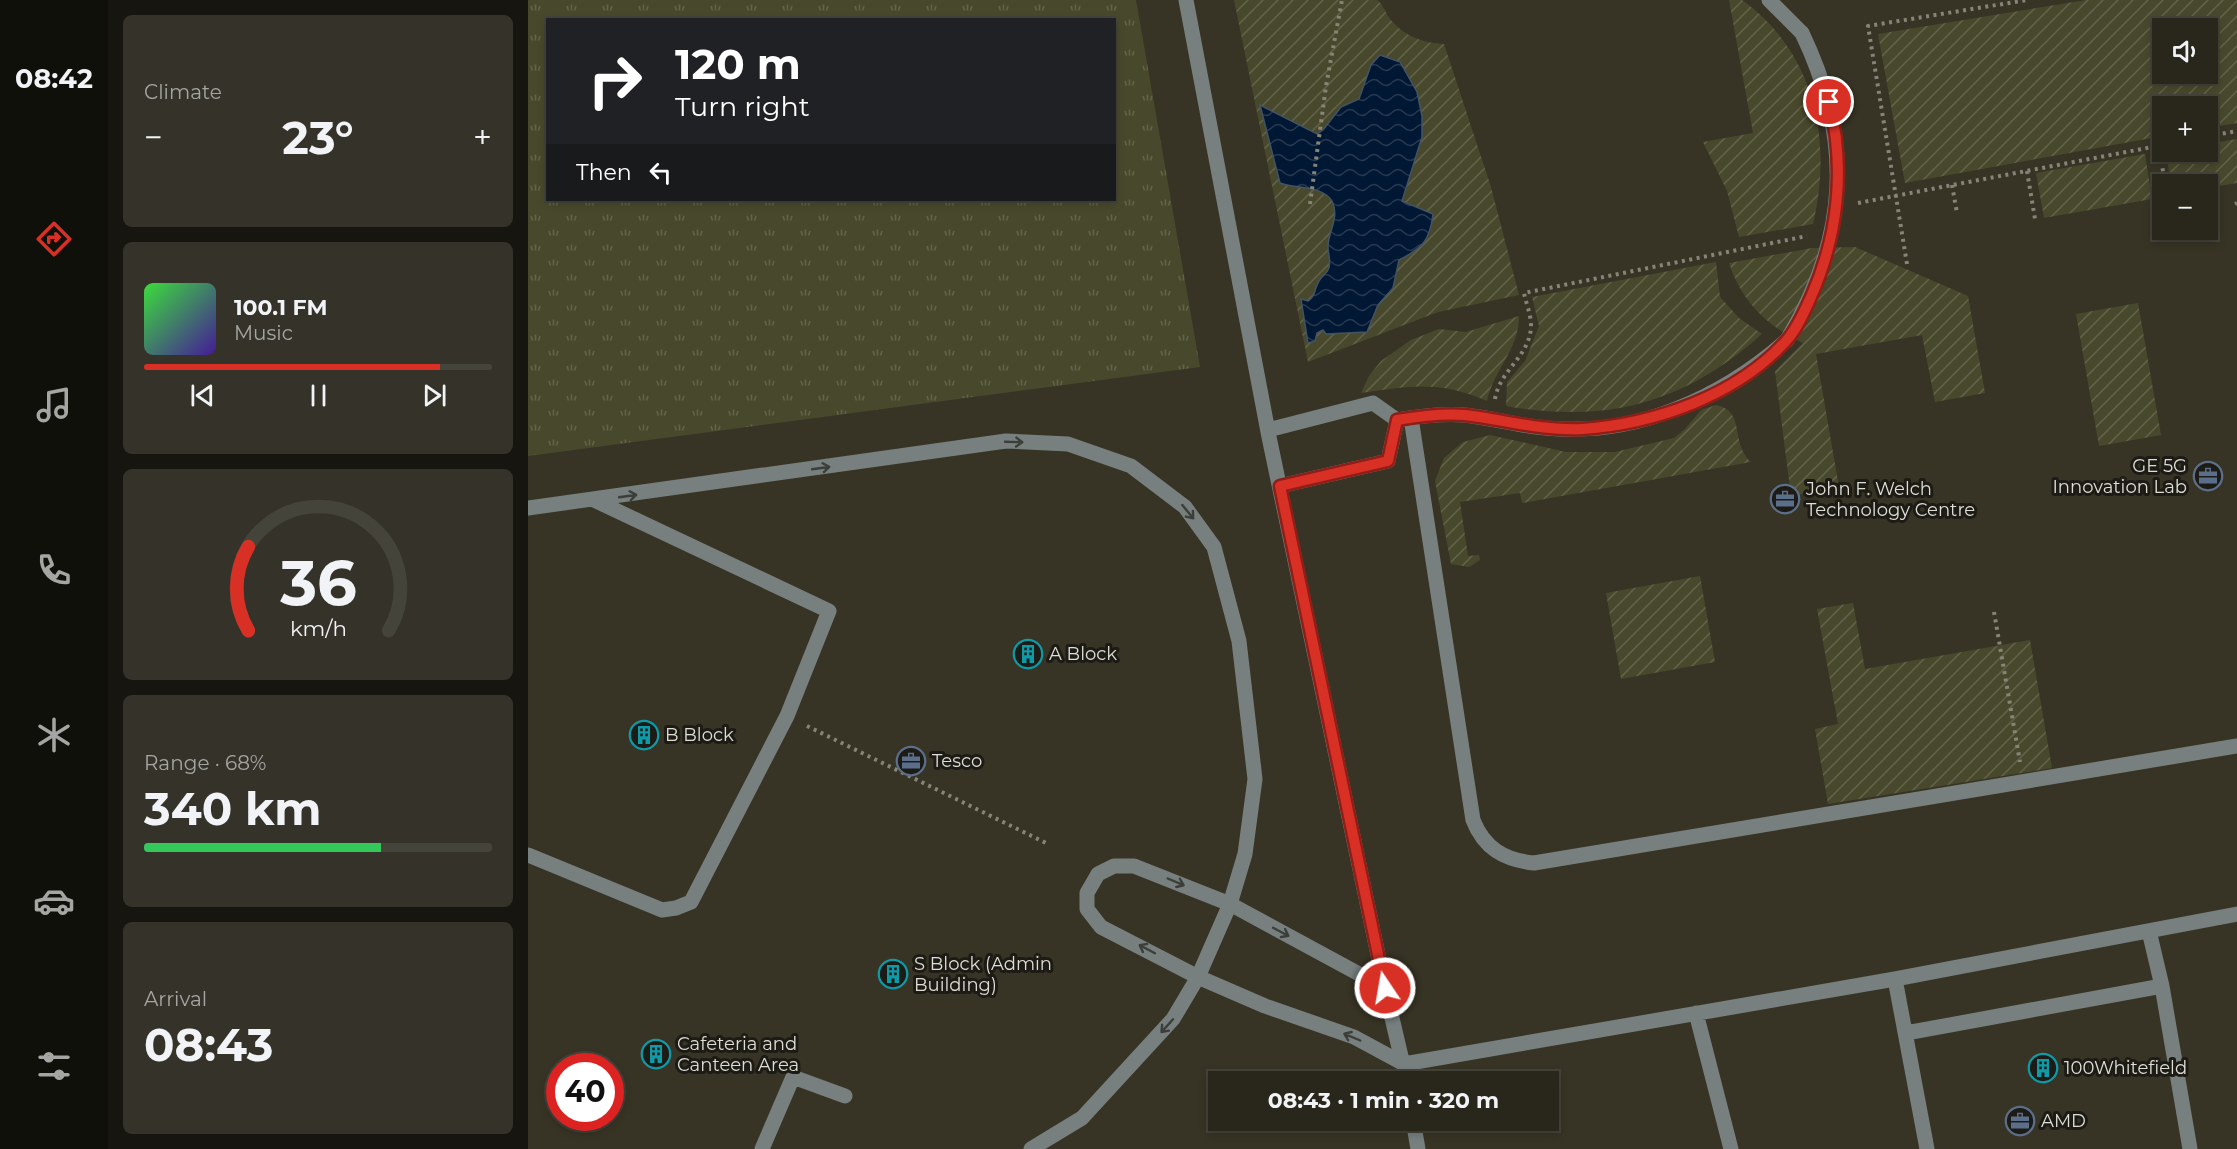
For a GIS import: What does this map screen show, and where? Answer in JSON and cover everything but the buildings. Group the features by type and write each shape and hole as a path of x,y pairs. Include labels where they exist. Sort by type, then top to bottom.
{"street":[{"path":"1186,0 1268,430 1385,988 1405,1071"},
{"path":"1268,430 1373,403 1404,419 1463,415 1549,429 1610,426 1639,421 1672,412 1734,382 1787,340 1805,310 1826,256 1836,211 1837,146 1825,88 1802,33 1770,0"},
{"path":"1280,486 1388,461 1404,419"},
{"path":"1404,419 1473,820 1485,842 1501,855 1520,862 1533,863 2237,746"},
{"path":"528,508 1006,441 1068,444 1131,466 1185,507 1214,547 1239,641 1254,779 1245,854 1230,904 1198,977 1173,1019 1083,1118 1031,1149"},
{"path":"528,855 662,909 676,908 691,902 787,716 829,611 594,500"},
{"path":"1385,988 1230,904 1134,866 1114,866 1098,874 1087,893 1087,909 1101,927 1198,977 1265,1006 1354,1037 1404,1064 1895,979 2237,914"},
{"path":"2149,931 2162,986 2190,1149"},
{"path":"1895,979 1927,1149"},
{"path":"1906,1033 2162,986"},
{"path":"1696,1013 1731,1149"},
{"path":"762,1149 793,1077 845,1095"},
{"path":"1415,1131 1418,1149"}],"path":[{"path":"1310,204 1342,0"},
{"path":"1907,264 1868,26 2027,0"},
{"path":"2218,134 2237,130"},
{"path":"1856,215 1858,203 2152,147"},
{"path":"2027,171 2035,219"},
{"path":"1952,185 1957,213"},
{"path":"1497,420 1495,408 1498,385 1529,342 1531,323 1524,293 1808,236"},
{"path":"1994,612 2023,781"},
{"path":"787,716 1046,843"}],"green space":[{"path":"528,0 1136,0 1200,367 528,456"},
{"path":"1234,0 1377,0 1393,23 1406,33 1420,40 1444,44 1491,187 1519,295 1438,312 1308,362"},
{"path":"1729,0 1742,0 1767,21 1787,45 1802,72 1819,130 1821,161 1819,193 1813,224 1739,237 1727,191 1703,142 1753,133"},
{"path":"2086,0 2237,0 2237,123 2218,126 2218,96 2152,96 2152,138 1905,183 1878,34"},
{"path":"2237,139 2237,183 2218,186 2218,174 2169,174 2168,162 2218,162 2218,142"},
{"path":"2145,154 2152,199 2044,218 2036,173"},
{"path":"1855,247 1968,296 1985,393 1935,402 1922,335 1816,354 1839,487 1791,496 1775,371 1803,343 1778,328 1757,311 1748,301 1734,277 1729,263 1812,248"},
{"path":"1716,262 1720,297 1739,318 1762,334 1733,358 1704,377 1674,392 1643,403 1578,412 1543,411 1506,406 1507,382 1525,361 1539,326 1532,297"},
{"path":"2138,303 2161,435 2099,446 2076,314"},
{"path":"1519,316 1515,339 1487,401 1454,390 1424,386 1361,393 1369,376 1381,361 1411,340 1439,329 1466,332"},
{"path":"1716,405 1731,414 1744,454 1751,462 1522,503 1520,493 1460,502 1468,556 1479,555 1480,560 1469,567 1451,564 1435,481 1444,458 1463,442 1490,435 1566,452 1615,452 1674,438 1701,410"},
{"path":"1700,576 1715,662 1621,679 1606,593"},
{"path":"1853,603 1865,669 2030,640 2052,768 1828,804 1815,729 1838,724 1817,609"}],"water":[{"path":"1380,55 1400,62 1417,92 1422,116 1422,137 1402,201 1433,214 1430,230 1420,247 1399,260 1393,288 1378,305 1367,332 1326,334 1323,330 1317,333 1315,341 1308,343 1301,299 1308,301 1311,299 1319,281 1329,267 1328,247 1335,213 1334,207 1328,196 1322,192 1280,183 1260,105 1317,134 1323,130 1341,107 1359,99 1371,65"}],"place":[{"name":"GE 5G Innovation Lab","path":"2208,476"},
{"name":"John F. Welch Technology Centre","path":"1785,499"},
{"name":"A Block","path":"1028,654"},
{"name":"B Block","path":"644,735"},
{"name":"Tesco","path":"911,761"},
{"name":"S Block (Admin Building)","path":"893,974"},
{"name":"Cafeteria and Canteen Area","path":"656,1054"},
{"name":"100Whitefield","path":"2043,1068"},
{"name":"AMD","path":"2020,1121"}],"route":[{"path":"1385,988 1280,486 1388,461 1397,420 1437,415 1463,415 1549,429 1610,426 1672,412 1703,399 1750,371 1787,340 1805,310 1830,245 1836,211 1838,176 1837,146 1829,102"}]}
